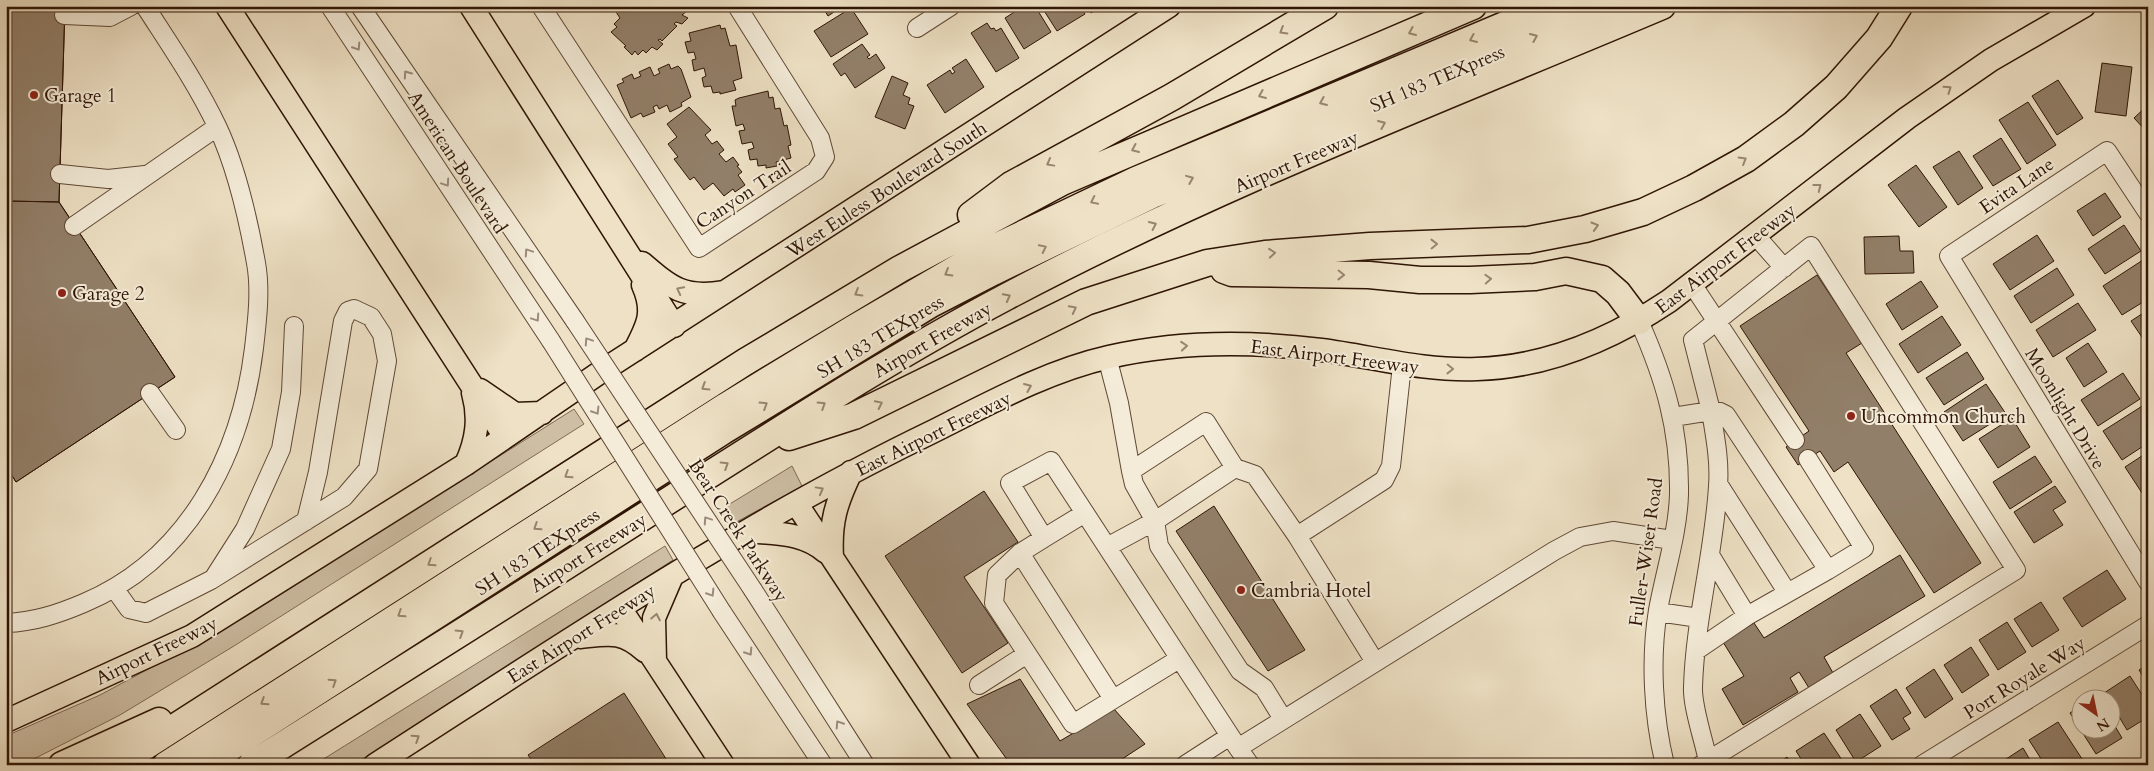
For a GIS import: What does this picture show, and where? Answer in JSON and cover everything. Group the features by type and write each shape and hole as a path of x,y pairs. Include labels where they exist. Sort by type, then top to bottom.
{"highway":[{"path":"900,268 1011,185 1172,97 1325,6"},
{"path":"116,765 746,362 900,268 1062,182 1473,6"},
{"name":"SH 183 TEXpress","path":"166,765 726,406 854,328 983,253 1136,180 1550,6"},
{"name":"SH 183 TEXpress","path":"203,765 723,431 931,304 1152,195 1609,6"},
{"name":"Airport Freeway","path":"251,765 750,449 943,332 1006,297 1108,246 1236,187 1662,6"},
{"path":"750,449 854,416 1086,302 1207,263 1265,254 1361,246 1528,240 1585,229 1643,212 1694,188 1746,159 1794,124 1836,87 1879,38 1899,6"},
{"path":"1207,263 1232,273 1369,275 1420,280 1535,277 1566,271 1602,279 1618,293 1639,321"},
{"path":"62,765 242,684"},
{"path":"265,765 311,727"}],"main road":[{"path":"227,6 505,437"},
{"path":"471,6 674,326"},
{"name":"East Airport Freeway","path":"375,765 620,608 796,503 851,472 993,402 1067,370 1107,358 1153,349 1219,343 1270,345 1316,350 1402,365 1439,369 1481,369 1564,354 1639,321 1756,236 1907,118 1990,60 2084,6"},
{"name":"West Euless Boulevard South","path":"602,371 727,292 1162,8"},
{"path":"625,248 664,282 689,294 702,296 727,292"},
{"path":"625,248 650,301 646,329 635,350"},
{"name":"Airport Freeway","path":"6,721 192,636 466,464 602,371"},
{"path":"470,382 515,414 542,412"},
{"path":"466,464 473,448 477,430 478,410 470,382"},
{"path":"832,558 830,531 836,502 851,472"},
{"path":"796,503 968,765"},
{"path":"747,531 792,535 814,542 832,558"},
{"path":"655,661 654,618 672,576"},
{"path":"620,608 723,765"},
{"path":"572,638 613,633 632,639 655,661"}],"street":[{"path":"64,15 110,17 131,6"},
{"path":"6,624 30,622 65,611 114,588 150,564 196,514 212,487 231,446 250,382 257,323 256,266 238,187 218,126 145,6"},
{"name":"American Boulevard","path":"330,6 551,340 722,612 824,765"},
{"name":"American Boulevard","path":"360,6 575,321"},
{"name":"Canyon Trail","path":"541,6 699,248 816,171 825,157 820,138 737,6"},
{"path":"923,18 951,6"},
{"path":"74,226 218,126"},
{"name":"Evita Lane","path":"1949,256 2107,151 2148,213"},
{"path":"60,174 108,179 148,174"},
{"path":"1756,236 1784,268"},
{"path":"1811,246 2016,570 1704,763 1693,689 1696,650 1718,485 1718,457 1711,411 1693,340 1717,321 1811,246"},
{"name":"Moonlight Drive","path":"1949,256 2148,582"},
{"path":"1692,284 1795,440"},
{"path":"114,588 129,608 146,613 212,580 306,521 344,497 368,469 387,361 382,334 371,317 354,309 348,311 344,320 318,472 306,521"},
{"name":"Bear Creek Parkway","path":"575,321 866,765"},
{"name":"Fuller-Wiser Road","path":"1639,321 1658,363 1673,417 1677,448 1679,495 1654,643 1654,684 1665,765"},
{"path":"212,580 245,529 281,449 291,392 294,326"},
{"path":"1107,358 1119,402 1134,484 1156,520 1159,546 1240,671 1264,688 1283,719"},
{"path":"1297,536 1384,480 1391,466 1402,365"},
{"path":"150,393 176,430"},
{"path":"1673,417 1711,411 1726,415 1828,570"},
{"path":"1131,471 1206,422 1235,468 1255,475 1297,536 1375,662"},
{"path":"1696,650 1747,616 1864,548 1808,459"},
{"path":"1044,538 1010,483 1050,461 1250,765"},
{"path":"1107,548 1156,520 1235,468"},
{"path":"1718,485 1787,592"},
{"path":"1085,513 1020,553 997,575 994,603 1027,654 1073,724 1180,658"},
{"path":"1184,765 1283,719 1554,551 1580,537 1613,531 1672,540"},
{"path":"1020,553 1113,700"},
{"path":"1710,555 1747,616"},
{"path":"1658,612 1700,618"},
{"name":"Port Royale Way","path":"1922,765 2148,625"},
{"path":"979,685 1027,654"}],"shaded area":[{"path":"574,409 584,424 234,646 120,715 22,765 6,765 6,736 100,695 245,617"},
{"path":"792,466 802,486 731,525 720,510"},
{"path":"665,546 673,560 353,765 314,765"}],"building":[{"name":"Garage 2","path":"6,6 65,6 59,202 175,377 16,482 6,466"},
{"name":"Garage 1","path":"6,6 65,6 59,202 6,201"},
{"path":"582,6 593,6 586,11"},
{"path":"622,6 626,11 631,6 684,6 688,10 682,15 688,18 682,24 676,22 674,24 677,26 662,41 658,40 663,44 657,50 652,47 646,53 643,50 638,55 635,51 632,55 624,47 626,46 611,32 617,27 614,24 620,18 616,12"},
{"path":"822,6 843,6 828,16"},
{"path":"1014,6 1035,6 1051,32 1024,49 1005,18 1016,11"},
{"path":"1041,6 1080,6 1085,14 1057,31"},
{"path":"1086,6 1101,6 1091,13"},
{"path":"851,8 868,34 831,57 814,31"},
{"path":"987,23 991,29 994,28 996,31 1001,28 1019,58 996,72 971,33"},
{"path":"720,25 721,29 725,28 730,46 736,45 742,78 733,81 736,90 720,94 720,92 713,93 711,86 704,87 702,78 706,76 704,68 694,71 692,60 696,59 694,52 688,53 685,42 691,41 689,33"},
{"path":"862,44 870,55 867,57 869,59 876,54 885,68 855,88 845,73 841,76 833,64"},
{"path":"966,59 984,87 945,113 927,85 950,70 952,74 955,72 952,68"},
{"path":"2102,63 2132,67 2126,116 2095,112"},
{"path":"669,64 671,69 678,66 681,69 691,97 681,103 682,106 670,112 667,105 659,109 657,105 653,107 655,112 643,117 641,113 631,118 617,85 624,82 622,79 632,74 634,79 641,76 639,72 650,67 654,76 660,73 658,69"},
{"path":"892,76 908,83 903,95 910,98 908,104 914,106 905,129 875,117"},
{"path":"2058,80 2083,118 2057,135 2032,96"},
{"path":"768,91 769,98 773,97 775,109 780,108 784,126 787,125 791,145 788,146 791,158 776,162 777,166 766,168 766,165 758,166 757,159 750,160 748,150 754,148 752,142 742,144 739,131 745,130 743,124 736,126 732,106 736,106 735,100 739,98"},
{"path":"2028,102 2056,145 2027,164 1999,120"},
{"path":"2148,105 2148,133 2134,118"},
{"path":"689,107 711,130 705,135 712,144 717,141 724,150 719,154 726,162 733,157 739,165 737,166 742,172 738,175 745,185 735,192 733,189 724,196 713,183 704,190 694,177 690,180 674,159 678,157 668,144 677,137 667,124"},
{"path":"2001,138 2021,169 1993,186 1973,156"},
{"path":"1959,151 1983,188 1958,205 1933,167"},
{"path":"1916,165 1947,207 1919,227 1888,185"},
{"path":"2105,193 2121,217 2093,236 2077,211"},
{"name":"Garage 2","path":"6,201 59,202 175,377 16,482 6,466"},
{"path":"2124,225 2141,251 2105,274 2088,249"},
{"path":"2037,235 2054,261 2010,290 1993,264"},
{"path":"1899,236 1900,251 1913,251 1914,273 1865,274 1864,237"},
{"path":"2146,258 2148,299 2122,315 2103,286"},
{"path":"2057,268 2074,295 2031,323 2014,296"},
{"path":"1817,275 1862,343 1846,353 1981,563 1934,593 1848,462 1834,472 1820,451 1798,465 1786,447 1809,431 1740,326"},
{"path":"1921,281 1938,307 1902,330 1886,304"},
{"path":"2078,303 2096,330 2053,357 2036,330"},
{"path":"2148,310 2148,346 2131,321"},
{"path":"1942,316 1961,345 1918,373 1899,344"},
{"path":"2088,343 2107,372 2084,387 2066,358"},
{"path":"1967,352 1984,379 1944,405 1926,378"},
{"path":"2123,373 2140,399 2098,426 2081,400"},
{"path":"1986,384 2006,414 1963,441 1944,412"},
{"path":"2147,403 2148,443 2122,460 2103,431"},
{"path":"2012,418 2030,447 1998,468 1979,439"},
{"path":"2148,452 2148,489 2142,493 2125,467"},
{"path":"2035,456 2052,482 2010,509 1993,482"},
{"path":"2055,486 2066,502 2053,510 2063,525 2034,543 2014,512"},
{"path":"984,491 1018,542 964,577 1008,643 962,673 885,556"},
{"name":"Cambria Hotel","path":"1214,506 1305,650 1268,671 1176,531"},
{"path":"1900,555 1925,596 1824,657 1833,673 1809,688 1799,672 1790,678 1798,692 1743,725 1722,689 1744,676 1723,642 1754,623 1764,638"},
{"path":"2107,570 2126,599 2082,627 2063,598"},
{"path":"2041,602 2059,630 2032,647 2014,619"},
{"path":"2007,622 2026,652 1998,670 1979,640"},
{"path":"1971,647 1989,675 1962,693 1944,665"},
{"path":"2148,665 2148,684 2139,670"},
{"path":"1934,669 1953,699 1925,718 1906,688"},
{"path":"2130,676 2148,704 2148,717 2127,730 2122,722 2122,688 2112,688"},
{"path":"1020,679 1060,741 1114,709 1145,744 1113,765 1011,765 967,704"},
{"path":"1896,689 1911,713 1903,718 1910,729 1892,740 1870,706"},
{"path":"624,693 670,765 601,765 600,763 597,765 535,765 528,755"},
{"path":"1860,714 1881,746 1856,762 1836,730"},
{"path":"2058,722 2086,765 2045,765 2029,740"},
{"path":"1824,733 1844,763 1805,765 1796,751"},
{"path":"2086,738 2122,738 2096,754"},
{"path":"2023,748 2033,765 1997,765"},
{"path":"1787,757 1792,765 1776,765"}],"place":[{"name":"Garage 1","path":"34,95"},
{"name":"Garage 2","path":"62,293"},
{"name":"Uncommon Church","path":"1851,416"},
{"name":"Cambria Hotel","path":"1241,590"}]}
